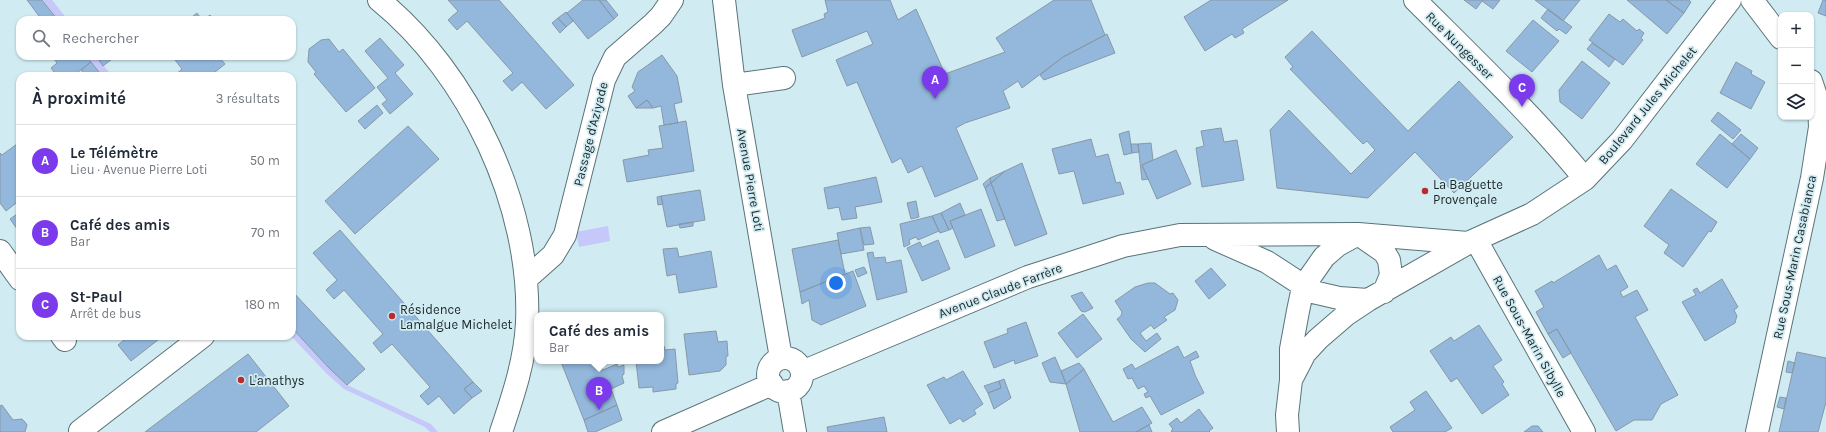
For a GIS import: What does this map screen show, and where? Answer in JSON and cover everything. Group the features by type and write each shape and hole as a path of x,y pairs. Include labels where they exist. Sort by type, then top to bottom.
{"street":[{"path":"379,0 407,26 434,55 451,78 476,121 495,161 507,193 526,279 527,324 521,367 501,432"},
{"name":"Passage d'Aziyade","path":"526,279 553,255 565,235 604,80 610,63 662,16 672,0"},
{"name":"Avenue Pierre Loti","path":"724,0 734,85 781,358"},
{"name":"Rue Nungesser","path":"1415,0 1522,107 1566,154 1585,179"},
{"name":"Boulevard Jules Michelet","path":"1291,380 1305,353 1336,322 1376,296 1472,241 1532,214 1585,179 1622,140 1730,0"},
{"path":"1752,0 1778,34"},
{"path":"734,85 784,78"},
{"name":"Rue Sous-Marin Casabianca","path":"1757,432 1812,178 1819,134 1819,105 1812,84"},
{"path":"1358,234 1387,256 1391,271 1376,296"},
{"name":"Boulevard Jules Michelet","path":"1288,432 1287,415 1294,331 1303,287 1314,268 1327,254 1358,234 1472,241"},
{"name":"Avenue Claude Farrère","path":"802,372 1028,277 1129,244 1180,235 1358,234"},
{"name":"Avenue Claude Farrère","path":"1206,235 1263,260 1303,287 1331,297 1376,296"},
{"name":"Rue Sous-Marin Sibylle","path":"1472,241 1584,432"},
{"path":"0,251 16,273"},
{"path":"81,432 80,431 198,340"},
{"path":"663,432 780,388 797,387 800,382 802,372 800,367 792,360 781,358 776,361 770,369 769,375 780,388 794,432"}],"water":[{"path":"43,0 52,0 65,16 55,16"},
{"path":"89,60 99,60 109,72 99,72"},
{"path":"608,226 610,241 579,247 576,232"},
{"path":"296,332 347,385 431,424 438,432 430,432 425,427 344,389 327,374 295,340"}],"building":[{"path":"27,0 42,0 55,16 39,16"},
{"path":"448,0 499,0 574,85 546,109 522,82 512,91 503,81 513,73 467,21 457,30 448,20 458,11"},
{"path":"583,0 599,0 614,19 588,39 567,13"},
{"path":"599,0 606,0 618,15 614,19"},
{"path":"825,0 890,0 898,20 916,9 945,74 1005,52 996,38 1054,0 1091,0 1105,35 1063,57 1022,88 1018,81 1003,91 1010,108 965,123 956,128 978,179 935,197 922,166 908,173 901,158 892,163 857,82 847,86 836,60 873,44 867,31 802,57 792,30 825,18 824,14 828,12"},
{"path":"1211,0 1288,0 1242,29 1244,33 1235,38 1232,34 1205,51 1184,17"},
{"path":"1464,0 1500,0 1493,9 1482,1 1476,9"},
{"path":"1535,0 1580,0 1563,21"},
{"path":"1627,0 1666,0 1684,13 1667,34"},
{"path":"1666,0 1689,0 1691,2 1684,13"},
{"path":"1823,0 1826,0 1826,16 1818,13"},
{"path":"1548,9 1572,27 1566,34 1559,29 1557,31 1541,18"},
{"path":"566,12 573,21 566,27 558,18"},
{"path":"1609,14 1620,22 1623,19 1637,31 1639,29 1644,33 1641,38 1643,40 1623,65 1589,40"},
{"path":"558,18 566,27 560,33 552,23"},
{"path":"1533,20 1559,41 1532,72 1506,51"},
{"path":"1312,31 1408,131 1459,81 1513,137 1454,193 1415,152 1368,198 1277,188 1270,130 1289,110 1351,174 1375,150 1367,141 1363,144 1290,69 1293,67 1285,57"},
{"path":"1107,34 1115,53 1044,80 1040,75 1063,57"},
{"path":"380,38 404,65 395,73 413,94 390,114 382,104 387,100 377,87 388,78 365,51"},
{"path":"329,39 339,52 343,49 375,88 346,112 314,74 316,72 308,62 309,49 321,40"},
{"path":"1592,43 1615,59 1609,67 1587,49"},
{"path":"662,55 677,76 682,102 674,104 678,123 664,125 661,106 653,108 647,100 636,108 628,96 635,91 632,87 638,72"},
{"path":"55,60 89,60 91,62 78,72 54,72 51,68 57,63"},
{"path":"99,60 111,60 103,66"},
{"path":"175,60 222,60 225,64 215,72 179,72 182,69"},
{"path":"1582,61 1610,83 1582,119 1560,102 1559,90"},
{"path":"91,62 99,72 83,72 81,70"},
{"path":"1736,62 1752,71 1751,74 1765,82 1751,109 1720,93"},
{"path":"647,100 653,108 636,108"},
{"path":"377,105 383,113 365,129 358,121"},
{"path":"1718,112 1741,130 1733,139 1711,121"},
{"path":"686,121 694,171 627,182 623,160 649,155 648,150 663,148 659,126"},
{"path":"408,126 439,159 355,234 325,201"},
{"path":"1221,128 1224,142 1237,140 1244,180 1202,187 1196,148 1204,146 1201,131"},
{"path":"1129,131 1132,153 1124,155 1119,134"},
{"path":"1720,134 1750,159 1727,188 1696,164"},
{"path":"1741,134 1758,148 1750,159 1732,144"},
{"path":"1091,139 1096,157 1108,154 1116,183 1120,182 1124,194 1083,204 1074,171 1059,174 1052,149"},
{"path":"1151,143 1153,160 1142,165 1148,179 1142,180 1138,144"},
{"path":"1131,144 1138,144 1139,152 1132,153"},
{"path":"16,145 16,203 6,211 0,203 0,153 2,155"},
{"path":"1176,150 1191,184 1157,199 1142,165"},
{"path":"1022,163 1047,234 1015,246 991,183 1005,171"},
{"path":"1005,171 991,183 990,178"},
{"path":"876,177 882,202 855,207 857,218 842,220 839,207 828,209 824,188"},
{"path":"990,178 991,183 985,188 983,184"},
{"path":"991,183 1005,219 997,221 985,188"},
{"path":"1671,189 1717,222 1711,232 1709,231 1683,267 1664,253 1669,245 1644,226"},
{"path":"700,190 705,220 667,227 661,196"},
{"path":"661,196 663,204 658,205 657,197"},
{"path":"916,201 919,217 911,219 907,203"},
{"path":"960,203 965,215 950,221 953,228 949,230 941,213"},
{"path":"981,209 995,246 965,258 950,221"},
{"path":"941,213 949,230 940,233 932,216"},
{"path":"16,215 16,227 10,219"},
{"path":"932,216 939,231 918,240 916,237 909,240 910,244 904,247 900,224"},
{"path":"693,222 693,226 680,228 679,224"},
{"path":"870,227 874,244 864,245 860,228"},
{"path":"860,228 864,250 841,254 837,233"},
{"name":"Résidence Lamalgue Michelet","path":"340,230 473,382 464,389 472,398 454,414 439,396 428,405 420,396 430,387 392,344 381,353 373,343 383,334 344,290 334,299 326,290 337,280 313,253"},
{"path":"838,240 845,274 800,292 792,249"},
{"path":"938,240 950,269 922,281 907,248 920,242 922,247"},
{"path":"677,248 679,257 711,251 717,287 679,293 676,274 667,276 663,249"},
{"path":"873,252 874,258 885,257 886,263 901,260 907,292 877,300 867,253"},
{"path":"1599,255 1607,270 1616,265 1628,287 1620,292 1623,297 1637,290 1648,310 1635,317 1678,395 1661,404 1652,420 1634,420 1616,431 1557,329 1548,334 1536,312 1544,307 1535,291 1552,281 1553,283"},
{"path":"864,267 867,273 858,277 855,270"},
{"path":"1211,268 1226,285 1209,299 1195,281"},
{"path":"853,271 866,306 821,325 812,320 809,300 802,304 800,292"},
{"path":"1722,279 1738,307 1734,310 1737,316 1735,323 1705,341 1682,302 1696,295 1693,290 1697,288 1700,293"},
{"path":"1148,283 1155,283 1170,294 1173,293 1178,300 1175,310 1164,317 1167,320 1154,329 1151,325 1140,333 1146,341 1157,333 1161,339 1145,352 1131,339 1117,319 1121,316 1122,312 1115,301 1135,287"},
{"path":"1082,292 1093,308 1085,312 1081,311 1071,296"},
{"path":"296,295 365,369 347,385 296,332"},
{"path":"1083,314 1102,339 1077,358 1058,333"},
{"path":"1026,322 1038,356 1015,364 1014,360 994,368 984,342 1008,333 1007,329"},
{"path":"1479,325 1502,360 1493,366 1504,382 1502,384 1509,395 1482,414 1457,378 1451,382 1430,351 1451,337 1454,341"},
{"path":"1557,329 1571,353 1563,358 1548,334"},
{"path":"716,331 718,342 727,341 728,356 726,356 726,365 720,371 689,375 684,334"},
{"path":"124,340 158,340 131,361 118,345"},
{"path":"664,346 665,350 675,349 678,383 676,384 676,389 653,392 653,387 639,388 636,364 664,364"},
{"path":"1178,346 1184,358 1196,351 1199,357 1190,361 1204,393 1161,415 1150,396 1146,398 1144,394 1148,392 1144,386 1138,389 1132,378 1128,379 1123,369 1132,364 1135,369"},
{"path":"1797,352 1826,358 1826,402 1818,432 1779,432"},
{"name":"L'anathys","path":"248,354 289,406 256,432 145,432"},
{"path":"1055,357 1066,384 1050,382 1042,363"},
{"path":"1788,361 1795,363 1792,373 1786,372"},
{"path":"1079,363 1084,369 1066,384 1061,371"},
{"path":"562,364 600,364 603,370 617,364 618,367 624,365 624,374 622,376 624,383 611,389 617,405 584,420"},
{"path":"1084,369 1113,422 1142,407 1152,423 1136,432 1080,432 1066,384"},
{"path":"963,371 983,404 974,410 976,414 963,422 960,418 950,424 927,385 944,377 946,380"},
{"path":"1004,379 1011,398 994,409 988,393 1001,388 999,381"},
{"path":"999,381 1001,388 988,393 984,386"},
{"path":"473,382 482,391 472,398 464,389"},
{"path":"1426,391 1452,428 1445,432 1393,432 1390,427 1415,410 1410,402"},
{"path":"1780,397 1786,398 1784,409 1777,407"},
{"path":"2,405 13,420 22,419 25,422 27,425 25,432 0,432 0,406"},
{"path":"617,405 622,420 595,432 588,432 584,420"},
{"path":"1199,409 1213,428 1209,431 1210,432 1171,431 1173,429 1169,424 1177,418 1181,423"},
{"path":"884,417 887,432 828,432 827,427"},
{"path":"1149,425 1152,432 1136,432"},
{"path":"1532,426 1538,426 1543,432 1524,432"}],"place":[{"name":"Le Télémètre","path":"935,99"},
{"name":"St-Paul","path":"1522,107"},
{"name":"La Baguette Provençale","path":"1425,191"},
{"name":"Résidence Lamalgue Michelet","path":"392,316"},
{"name":"L'anathys","path":"241,380"},
{"name":"Café des amis","path":"599,410"}]}
